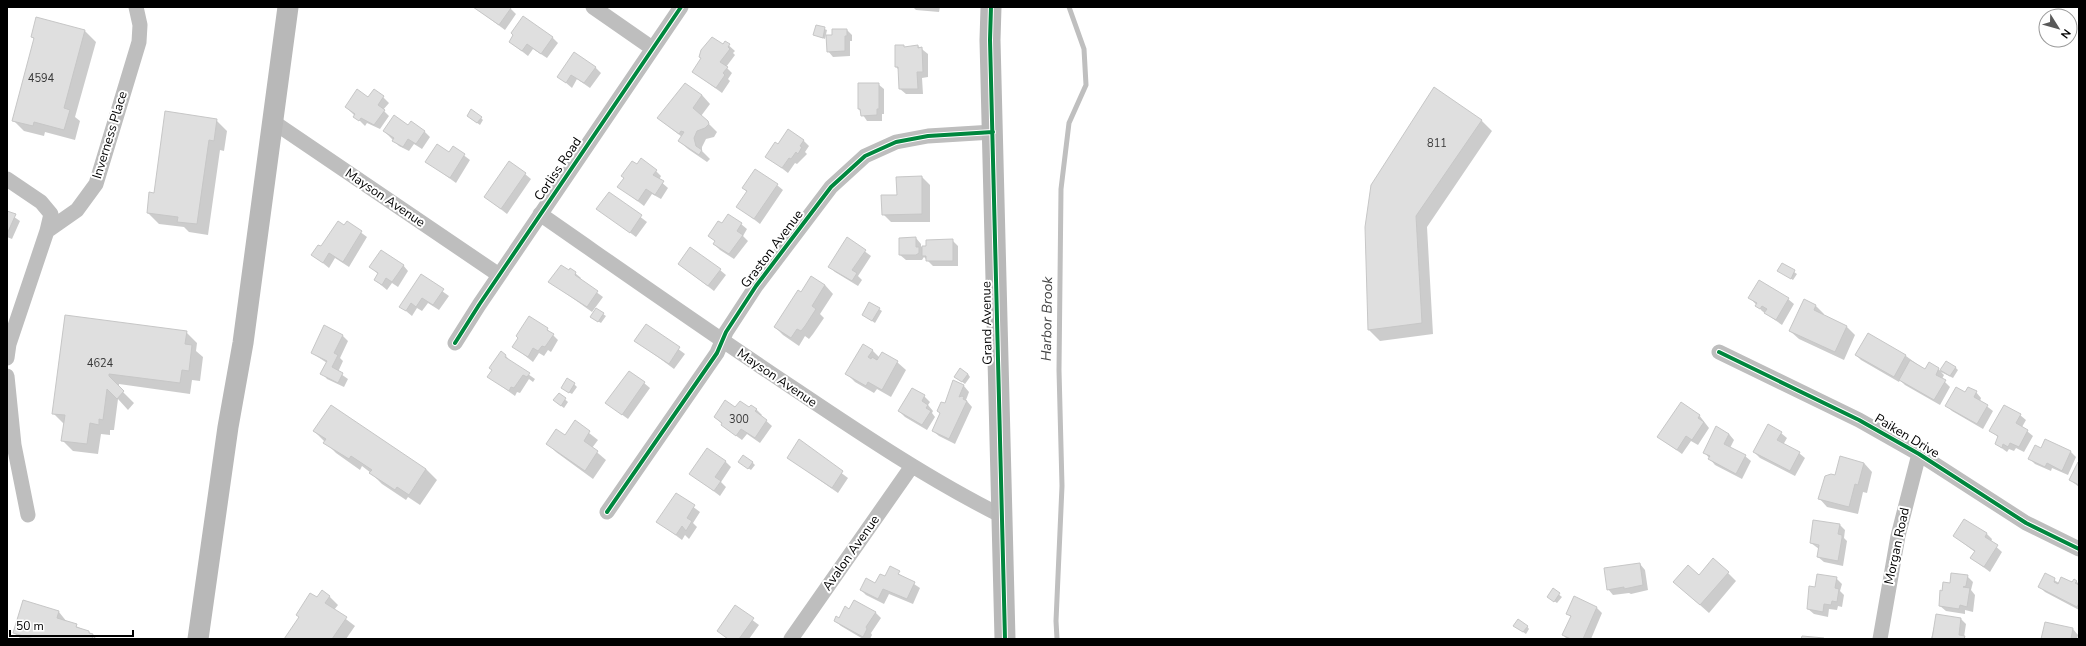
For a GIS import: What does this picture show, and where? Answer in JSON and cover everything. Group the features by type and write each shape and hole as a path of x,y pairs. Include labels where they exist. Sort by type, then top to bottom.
{"main road":[{"path":"198,639 227,434 243,343 288,7"},
{"name":"Grand Avenue","path":"991,7 992,132 1005,639"}],"street":[{"name":"Inverness Place","path":"47,231 77,210 96,184 139,42 140,25 136,7"},
{"path":"593,7 652,48"},
{"name":"Corliss Road","path":"454,344 540,214 681,7"},
{"name":"Mayson Avenue","path":"272,121 499,275"},
{"name":"Graston Avenue","path":"607,512 717,353 726,332 756,286 831,187 865,156 896,142 928,136 992,132"},
{"path":"7,179 41,202 52,214 9,344 7,358"},
{"name":"Mayson Avenue","path":"540,214 722,341 870,440 961,496 1002,516"},
{"name":"Paiken Drive","path":"1719,352 1749,368 1807,393 1859,420 1918,454 2026,523 2079,549"},
{"path":"7,376 14,445 28,515"},
{"name":"Morgan Road","path":"1880,639 1898,536 1918,454"},
{"name":"Avalon Avenue","path":"791,639 912,466"}],"building":[{"path":"473,7 510,7 511,8 499,25"},
{"path":"523,16 553,37 541,54 527,44 522,51 509,42 513,35 511,33"},
{"path":"36,17 85,30 64,108 70,110 64,130 34,122 33,126 12,121 34,38 31,37"},
{"path":"816,25 825,27 823,38 813,35"},
{"path":"832,29 847,29 847,36 845,36 845,51 827,52 826,35 832,35"},
{"path":"712,37 723,44 725,41 730,44 728,47 730,49 720,62 728,67 723,73 725,75 716,88 692,72 701,58 699,57 701,50"},
{"path":"895,45 904,45 904,47 918,45 918,48 922,47 923,72 917,72 918,89 899,89 898,67 895,67"},
{"path":"574,52 596,67 584,83 571,75 566,83 557,77"},
{"path":"685,83 702,95 693,108 708,121 709,124 705,128 697,131 694,138 696,146 702,150 699,155 678,141 684,132 681,131 679,134 657,118"},
{"path":"858,83 879,83 879,109 877,109 877,115 861,116 860,109 858,109"},
{"path":"1434,87 1482,120 1416,216 1422,323 1368,330 1365,227 1371,185"},
{"path":"357,89 368,97 374,89 384,96 378,105 385,110 374,125 361,118 359,121 353,117 355,114 345,107"},
{"path":"471,109 482,117 477,123 467,116"},
{"path":"165,111 217,119 214,141 209,140 197,224 177,222 178,217 147,213 149,192 154,193"},
{"path":"394,115 408,125 411,121 425,131 416,144 408,139 403,147 392,141 394,138 383,131"},
{"path":"788,129 804,140 800,146 802,147 798,154 796,152 791,159 789,158 782,168 765,157 775,142 778,144"},
{"path":"437,144 449,152 453,146 465,154 450,178 425,162"},
{"path":"641,158 657,170 653,175 664,181 655,195 646,189 638,201 617,187 624,178 621,176 632,161 637,164"},
{"path":"509,161 526,173 501,209 484,197"},
{"path":"755,169 778,184 754,219 736,207 747,191 742,188"},
{"path":"922,176 922,214 882,215 881,195 897,195 896,177"},
{"path":"609,192 642,215 630,233 596,209"},
{"path":"7,211 16,214 7,234"},
{"path":"728,214 742,223 737,231 743,235 729,254 713,244 715,241 708,236 718,221 722,223"},
{"path":"338,221 344,225 347,221 362,231 343,262 329,253 323,263 311,255 318,245 321,246"},
{"path":"847,237 866,250 852,270 857,273 852,281 828,267"},
{"path":"916,237 916,247 919,247 919,253 916,255 899,255 899,238"},
{"path":"953,239 953,261 926,261 926,256 922,256 922,246 926,246 926,240"},
{"path":"690,247 721,269 708,286 678,264"},
{"path":"381,250 404,265 392,282 386,278 382,285 374,280 378,273 369,267"},
{"path":"1782,263 1795,270 1791,279 1777,271"},
{"path":"561,265 576,272 575,275 598,291 587,307 548,282"},
{"path":"421,274 444,289 433,305 422,298 416,307 411,303 406,311 399,307"},
{"path":"811,276 825,285 812,306 816,309 801,331 797,329 791,338 774,327 798,290 801,292"},
{"path":"1759,280 1789,298 1776,320 1764,313 1767,309 1762,306 1760,309 1755,306 1757,303 1748,298"},
{"path":"1804,299 1816,305 1814,310 1847,326 1835,352 1789,331"},
{"path":"869,302 880,308 872,321 862,315"},
{"path":"596,308 604,313 598,322 590,317"},
{"path":"65,315 187,331 185,344 192,345 189,371 182,370 180,383 109,374 109,376 124,391 117,399 107,389 103,420 99,419 99,425 90,423 87,444 61,441 65,415 52,414"},
{"path":"529,316 548,328 547,330 554,334 545,347 542,346 538,351 533,348 528,357 512,347 518,338 516,336"},
{"path":"646,324 680,347 669,364 634,341"},
{"path":"324,325 343,335 334,353 338,355 332,367 343,373 338,383 320,374 327,361 311,353"},
{"path":"1868,333 1906,355 1894,377 1855,355"},
{"path":"863,344 873,350 868,357 871,359 872,357 877,360 882,352 898,361 882,390 868,382 866,386 845,374"},
{"path":"501,351 506,355 505,357 530,373 527,377 523,375 514,388 511,387 509,391 487,377 492,370 489,368"},
{"path":"1910,360 1925,369 1929,362 1939,368 1936,375 1946,380 1934,400 1899,380"},
{"path":"1946,361 1956,367 1950,376 1940,370"},
{"path":"960,368 968,374 962,382 954,377"},
{"path":"629,371 645,382 622,415 605,403"},
{"path":"567,378 575,383 569,393 561,388"},
{"path":"953,380 964,385 959,397 964,397 963,399 967,401 949,439 932,431 940,413 937,411 941,402 945,403"},
{"path":"1956,387 1965,392 1968,387 1977,391 1974,397 1988,405 1977,424 1945,406"},
{"path":"912,388 925,395 922,401 928,405 926,408 931,411 922,425 898,411"},
{"path":"559,393 566,398 561,406 553,400"},
{"path":"725,400 735,407 740,401 749,407 751,405 757,409 755,411 767,420 755,438 741,429 736,436 721,425 722,423 714,417"},
{"path":"1681,402 1700,415 1698,418 1704,422 1692,440 1686,436 1677,450 1657,437"},
{"path":"331,405 426,469 409,495 397,487 395,490 369,473 372,470 351,456 349,459 323,443 326,439 313,431"},
{"path":"2004,405 2021,414 2016,423 2028,430 2019,447 2010,443 2008,447 2003,444 2002,448 1995,444 1998,436 1989,431"},
{"path":"575,420 590,431 584,441 598,451 585,471 546,444 556,429 565,435"},
{"path":"1768,424 1782,432 1777,440 1800,452 1790,471 1753,452"},
{"path":"1716,426 1729,434 1724,444 1746,455 1736,474 1708,459 1710,456 1703,453"},
{"path":"799,439 843,471 832,488 787,458"},
{"path":"2045,439 2071,451 2062,471 2047,463 2045,467 2028,459 2035,445 2041,448"},
{"path":"707,448 726,461 715,477 721,481 714,491 689,474"},
{"path":"743,455 753,462 748,469 738,462"},
{"path":"1840,456 1864,463 1858,485 1855,484 1849,507 1818,499 1825,476 1831,474 1835,475"},
{"path":"2079,462 2079,485 2069,480"},
{"path":"676,493 695,505 687,518 692,521 686,531 682,526 676,535 656,522"},
{"path":"1964,519 1987,533 1985,537 1998,545 1984,567 1970,558 1975,551 1953,536"},
{"path":"1813,520 1840,524 1838,534 1842,535 1842,538 1838,561 1817,557 1819,545 1810,543"},
{"path":"1713,558 1729,572 1700,605 1673,582 1688,565 1699,575"},
{"path":"1640,563 1643,585 1624,589 1624,587 1607,590 1604,568"},
{"path":"890,566 900,571 898,574 915,582 907,599 883,589 878,599 860,590 866,578 875,583 880,574 885,576"},
{"path":"1951,573 1968,575 1966,586 1963,587 1970,588 1967,607 1960,605 1959,609 1939,606 1940,590 1942,591 1943,582 1950,583"},
{"path":"2045,573 2055,578 2054,582 2058,584 2061,577 2072,582 2074,579 2077,581 2075,583 2079,585 2079,603 2077,607 2038,587"},
{"path":"1817,574 1837,577 1835,588 1839,589 1837,602 1832,601 1831,605 1824,604 1823,612 1807,609 1809,586 1815,587"},
{"path":"1553,588 1560,593 1554,602 1547,597"},
{"path":"322,590 330,596 325,603 347,617 332,639 284,639 299,617 296,615 310,593 317,597"},
{"path":"1574,596 1597,607 1583,639 1571,639 1562,635 1571,616 1566,614"},
{"path":"23,600 59,611 57,618 77,624 76,627 89,631 89,633 93,634 92,639 34,639 13,633"},
{"path":"854,600 876,612 866,627 867,629 863,637 834,621 836,616 839,618 845,606 849,609"},
{"path":"735,605 754,618 739,639 728,639 717,631"},
{"path":"1936,614 1961,618 1959,635 1965,636 1964,639 1932,639"},
{"path":"1518,619 1528,626 1523,632 1513,626"},
{"path":"2045,622 2073,628 2071,639 2041,639"},
{"path":"1802,636 1824,638 1824,639 1801,639"}],"waterway":[{"name":"Harbor Brook","path":"1057,639 1056,621 1062,486 1059,370 1061,189 1069,123 1086,85 1084,49 1069,7"}],"cycle path":[{"path":"455,343 479,305 681,7"},
{"path":"991,7 990,40 1005,639"},
{"path":"607,512 717,353 726,332 756,286 831,187 865,156 896,142 928,136 993,132"},
{"path":"1719,352 1859,420 1919,454 2026,523 2079,549"}]}
